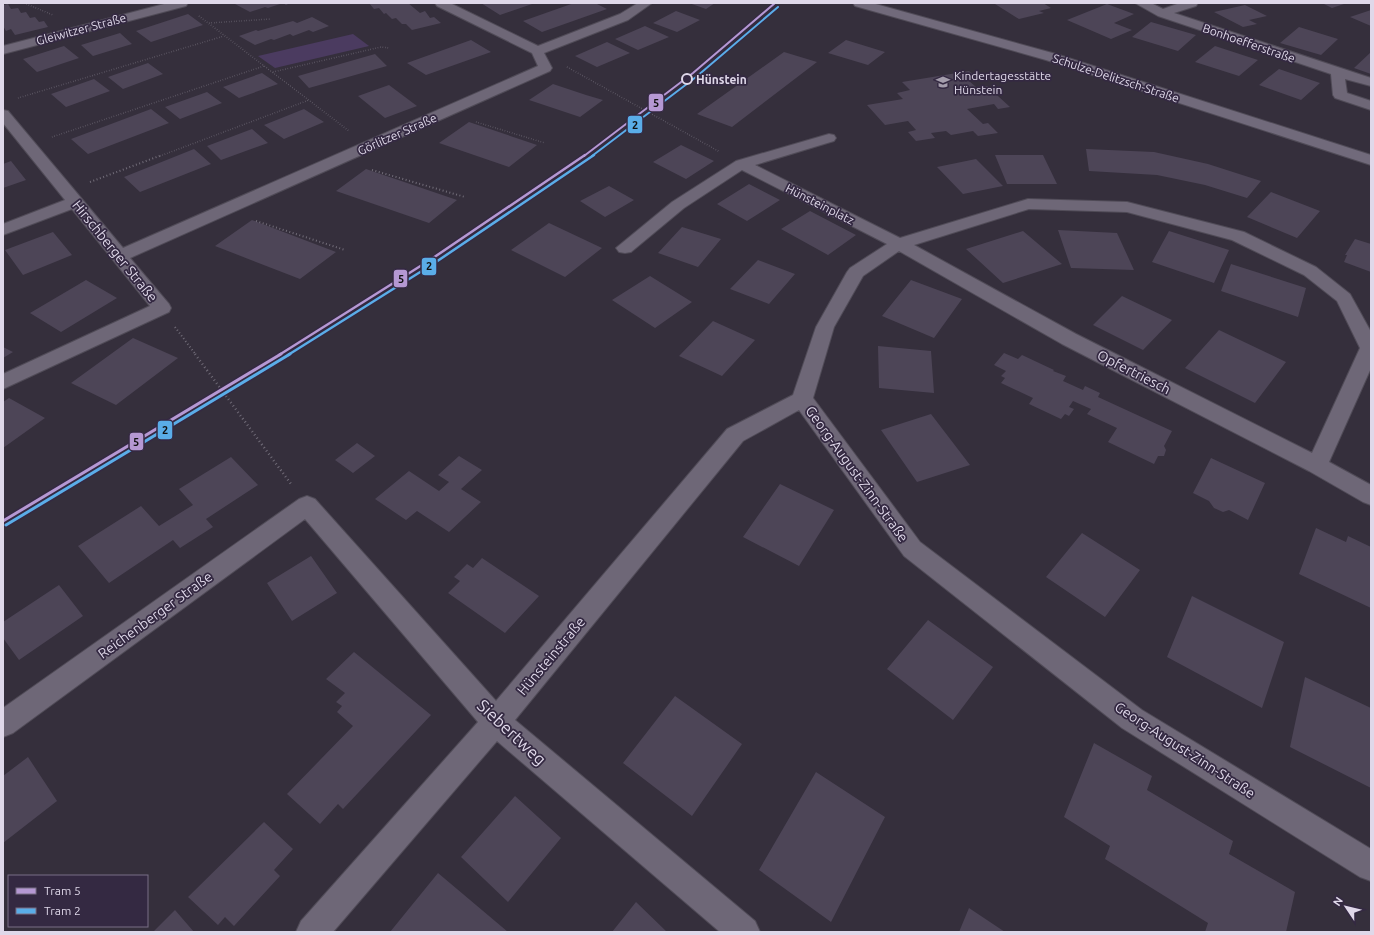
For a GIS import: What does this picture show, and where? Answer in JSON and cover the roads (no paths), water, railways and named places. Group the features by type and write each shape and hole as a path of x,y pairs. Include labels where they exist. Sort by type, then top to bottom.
{"main road":[{"name":"Schulze-Delitzsch-Straße","path":"859,3 1051,57 1371,160"}],"street":[{"name":"Gleiwitzer Straße","path":"3,50 182,3"},
{"path":"441,3 537,51 624,17 646,3"},
{"name":"Bonhoefferstraße","path":"1141,3 1162,13 1371,82"},
{"path":"1162,13 1192,3"},
{"name":"Görlitzer Straße","path":"120,256 225,211 545,68 537,51"},
{"path":"1337,72 1340,95 1371,106"},
{"name":"Hirschberger Straße","path":"3,114 162,308 3,382"},
{"path":"625,248 678,205 742,164 829,138"},
{"name":"Hünsteinplatz","path":"742,164 899,244"},
{"path":"3,230 71,196"},
{"name":"Georg-August-Zinn-Straße","path":"1317,465 1370,348 1344,298 1310,271 1238,236 1127,207 1028,204 899,244 856,272 825,327 802,399 912,549 1132,719 1371,866"},
{"name":"Opfertriesch","path":"899,244 1069,339 1317,465 1371,496"},
{"name":"Hünsteinstraße","path":"312,932 496,722 735,435 802,399"},
{"name":"Siebertweg","path":"307,505 496,722 744,932"},
{"name":"Reichenberger Straße","path":"3,724 307,505"}],"tram line":[{"name":"5","path":"3,521 271,360 430,260 520,200 608,139 651,107 735,39 775,3"},
{"name":"2","path":"6,525 274,364 433,264 523,204 611,143 654,111 738,43 778,7"}],"place":[{"name":"Hünstein","path":"687,79"},
{"name":"Kindertagesstätte Hünstein","path":"943,82"}]}
